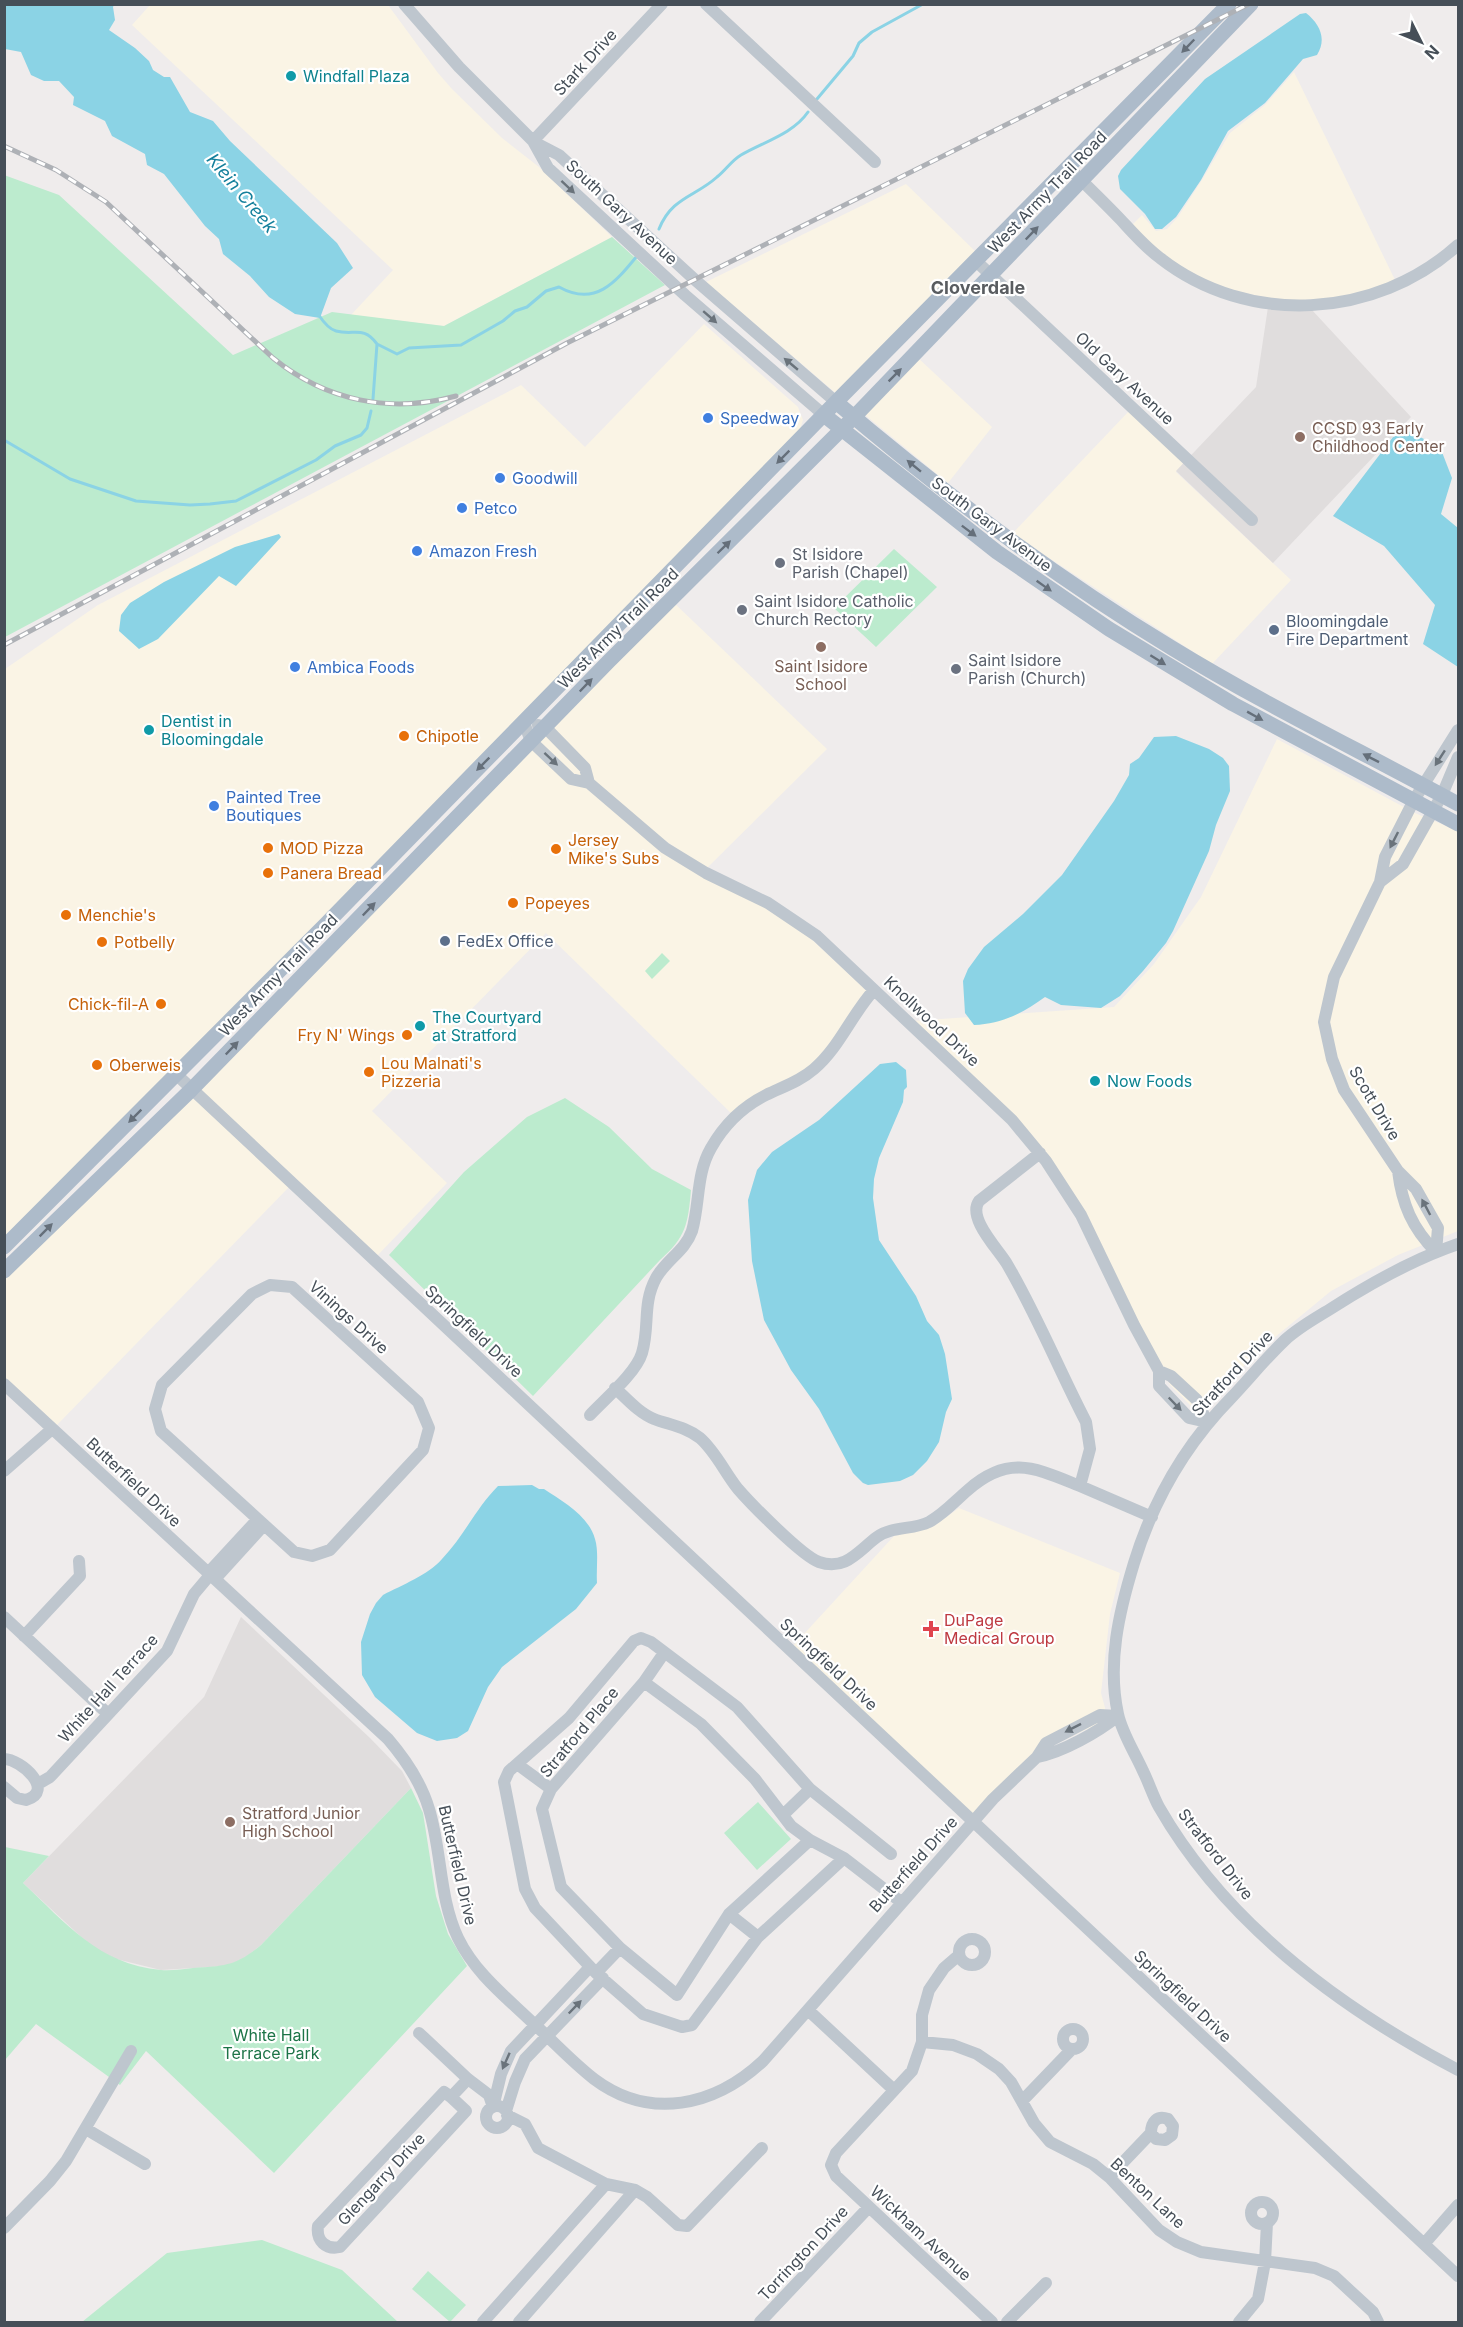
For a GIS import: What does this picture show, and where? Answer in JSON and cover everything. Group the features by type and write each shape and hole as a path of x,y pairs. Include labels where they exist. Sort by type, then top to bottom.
{"main road":[{"name":"West Army Trail Road","path":"4,1246 177,1075 1229,4"},
{"name":"West Army Trail Road","path":"4,1271 191,1090 531,741 854,417 1251,4"},
{"name":"South Gary Avenue","path":"836,402 959,502 1117,614 1225,680 1458,804"},
{"name":"South Gary Avenue","path":"824,415 963,526 1046,587 1128,641 1217,695 1458,824"},
{"path":"1217,695 1225,680"}],"street":[{"path":"404,4 459,67 533,141"},
{"name":"Stark Drive","path":"533,141 662,4"},
{"path":"706,4 875,162"},
{"name":"South Gary Avenue","path":"533,141 560,155 694,279 836,402"},
{"name":"South Gary Avenue","path":"533,141 548,168 685,295 824,415"},
{"path":"1069,168 1146,248 1171,266 1215,290 1267,304 1315,306 1370,296 1420,274 1458,245"},
{"name":"Old Gary Avenue","path":"976,261 1252,520"},
{"path":"524,723 545,727"},
{"name":"Knollwood Drive","path":"524,723 531,741 571,778 589,783 665,848 706,873 768,903 812,933 1006,1114 1040,1153 1081,1215 1159,1371 1159,1386 1189,1418 1207,1422"},
{"name":"Knollwood Drive","path":"545,727 585,768 589,783"},
{"name":"Scott Drive","path":"1436,1252 1438,1228 1416,1189 1398,1171 1344,1090 1332,1059 1324,1022 1334,977 1380,882 1385,857 1413,800 1458,730"},
{"name":"Scott Drive","path":"1380,882 1403,864 1442,795 1458,758"},
{"path":"590,1415 632,1370 641,1356 645,1341 646,1307 650,1291 658,1275 681,1250 691,1234 696,1216 700,1175 717,1138 744,1107 802,1078 815,1068 874,990"},
{"name":"Springfield Drive","path":"177,1075 1458,2276"},
{"path":"1040,1153 979,1201 976,1205 976,1214 980,1224 1007,1264 1086,1422 1090,1449 1080,1486"},
{"name":"Scott Drive","path":"1398,1171 1401,1197 1420,1236 1436,1252"},
{"name":"Stratford Drive","path":"1458,1244 1436,1252 1357,1292 1306,1324 1286,1340 1207,1422 1178,1463 1138,1549 1125,1593 1114,1647 1113,1670 1118,1716 1158,1806 1200,1866 1253,1927 1332,1994 1377,2024 1458,2070"},
{"name":"Vinings Drive","path":"270,1285 292,1287 418,1402 429,1428 423,1450 330,1550 312,1556 294,1552 260,1523 161,1431 155,1409 162,1385 252,1294 270,1285"},
{"name":"Knollwood Drive","path":"1159,1371 1171,1376 1197,1400 1207,1422"},
{"name":"Butterfield Drive","path":"4,1384 388,1739 415,1775 430,1811 449,1917 460,1942 478,1969 582,2069 607,2088 635,2099 680,2104 722,2091 745,2078 763,2061 993,1799 1037,1757 1054,1754 1100,1730 1118,1716"},
{"path":"615,1388 653,1418 687,1430 700,1439 738,1489 817,1562 832,1565 844,1563 886,1532 914,1527 934,1519 980,1479 1007,1468 1026,1467 1043,1471 1152,1517"},
{"path":"4,1471 52,1429"},
{"path":"211,1576 260,1523"},
{"path":"24,1636 80,1576 79,1560"},
{"name":"White Hall Terrace","path":"4,1787 17,1798 26,1800 34,1796 38,1784 50,1777 167,1651 194,1594 211,1576"},
{"path":"4,1617 108,1714"},
{"path":"844,1858 758,1937 692,2025 682,2027 643,2014 596,1973 535,1908 525,1889 504,1782 509,1771 569,1718 634,1641 641,1638 737,1707 810,1790 891,1854"},
{"name":"Stratford Place","path":"664,1653 644,1682 551,1789 542,1809 561,1887 620,1948 677,1995 729,1914 810,1840"},
{"path":"644,1682 700,1724 755,1779 792,1826 810,1840 844,1858 901,1902"},
{"path":"4,1759 16,1762 38,1784"},
{"path":"517,1764 551,1789"},
{"path":"783,1815 810,1790"},
{"path":"729,1914 758,1937"},
{"path":"596,1973 547,2036 525,2059 514,2082 507,2122 502,2127 491,2127 486,2118 488,2111 493,2107 501,2074 511,2051 620,1948"},
{"path":"808,2010 894,2090 912,2071 922,2042 921,2015 929,1990 944,1968 959,1955"},
{"path":"419,2033 468,2079 489,2095 493,2107"},
{"name":"Benton Lane","path":"922,2042 953,2045 977,2054 999,2069 1011,2082 1034,2123 1050,2142 1077,2154 1109,2177 1159,2230 1178,2242 1201,2252 1315,2268 1334,2276 1373,2312 1378,2322"},
{"path":"1023,2100 1071,2050"},
{"path":"4,2228 51,2181 86,2129 132,2051"},
{"name":"Glengarry Drive","path":"451,2097 468,2079"},
{"name":"Wickham Avenue","path":"894,2090 836,2153 831,2165 835,2175 992,2322"},
{"name":"Glengarry Drive","path":"444,2092 451,2097 466,2111 340,2247 325,2245 318,2237 318,2226 444,2092"},
{"path":"493,2107 500,2107 525,2124 538,2148 606,2184 635,2190 647,2197 678,2225 687,2226 762,2148"},
{"path":"86,2129 145,2164"},
{"path":"1109,2177 1151,2133"},
{"path":"483,2322 606,2184"},
{"path":"519,2322 635,2190"},
{"path":"1424,2244 1458,2205"},
{"name":"Torrington Drive","path":"760,2322 869,2207"},
{"path":"1239,2322 1258,2299 1265,2262 1267,2223"},
{"path":"1007,2322 1046,2283"}],"shaded area":[{"path":"150,5 388,5 452,89 502,138 539,167 612,237 444,326 351,315 393,270 132,25"},
{"path":"1294,72 1396,282 1344,298 1281,301 1218,287 1169,260 1131,226 1142,215 1156,231 1167,229 1178,217 1230,133 1265,105"},
{"path":"906,184 976,252 838,395 706,282"},
{"name":"CCSD 93 Early Childhood Center","path":"1268,307 1312,310 1411,417 1273,563 1176,471 1256,387"},
{"path":"704,324 798,407 803,420 800,429 371,870 5,1236 5,669 98,605 521,385 585,447"},
{"path":"917,357 992,427 948,483 864,414"},
{"path":"1130,410 1185,462 1176,472 1291,580 1212,664 1012,534"},
{"path":"673,602 827,749 706,869 650,830 644,836 783,918 807,935 867,991 829,1046 811,1067 732,1114 546,933 372,1111 447,1183 376,1257 197,1088"},
{"path":"1277,739 1415,813 1458,831 1458,1231 1398,1255 1331,1291 1274,1338 1217,1391 1199,1414 1170,1385 1041,1148 912,1021 1114,1007 1154,964 1201,897"},
{"path":"191,1094 291,1185 56,1426 5,1378 4,1277"},
{"path":"959,1508 1120,1573 1110,1614 1101,1693 1108,1719 1035,1754 972,1817 792,1647 894,1536 934,1526"},
{"name":"Stratford Junior High School","path":"241,1617 370,1738 402,1771 411,1788 261,1945 245,1958 226,1966 161,1970 116,1959 92,1947 23,1883 204,1697"}],"green space":[{"path":"4,175 59,195 233,355 332,312 444,326 612,237 665,285 5,637"},
{"path":"894,549 937,587 876,647 834,608"},
{"path":"662,953 670,961 652,979 645,971"},
{"path":"565,1098 609,1127 652,1169 691,1190 690,1202 687,1221 675,1244 533,1396 389,1255 464,1172 527,1117"},
{"name":"White Hall Terrace Park","path":"411,1788 423,1813 436,1896 448,1934 467,1966 274,2173 146,2051 120,2085 36,2024 5,2060 5,1847 49,1856 23,1883 69,1927 119,1960 161,1970 230,1964 261,1945"},
{"path":"758,1802 791,1839 757,1870 724,1833"},
{"path":"262,2240 342,2270 398,2322 82,2322 167,2253"},
{"path":"428,2271 466,2305 450,2322 412,2289"}],"water":[{"path":"4,5 114,5 115,20 109,30 135,48 149,61 153,70 164,77 170,77 190,112 213,121 230,141 337,243 353,268 331,288 320,318 295,314 269,297 250,276 223,254 219,239 205,226 164,174 147,165 145,154 112,136 105,121 73,105 74,97 59,81 44,81 31,75 21,52 5,49"},
{"path":"1306,13 1315,22 1322,38 1317,55 1303,59 1265,103 1228,131 1201,180 1176,217 1162,229 1155,229 1145,214 1120,189 1118,176 1121,170 1205,79 1300,14"},
{"path":"1408,431 1440,447 1452,478 1441,514 1458,528 1458,667 1423,644 1435,605 1384,546 1333,516 1393,437"},
{"path":"279,534 281,537 236,586 219,576 158,639 139,649 119,631 121,615 130,603 164,582 235,547"},
{"path":"1176,736 1209,749 1223,758 1229,766 1230,791 1216,825 1209,851 1166,943 1120,996 1101,1008 1061,1005 1045,997 1012,1017 974,1025 965,1013 963,981 968,969 984,947 1023,914 1062,875 1114,801 1129,775 1130,764 1139,758 1154,737"},
{"path":"896,1062 906,1070 907,1087 879,1158 874,1179 873,1198 879,1240 916,1296 927,1321 939,1335 945,1354 952,1399 946,1412 939,1442 927,1461 913,1475 900,1481 868,1485 853,1473 819,1409 791,1370 764,1320 752,1261 748,1200 757,1170 772,1152 819,1120 880,1064"},
{"path":"532,1485 544,1489 559,1499 587,1523 596,1544 597,1583 576,1609 502,1667 488,1687 468,1731 457,1738 437,1741 417,1733 375,1697 362,1675 361,1642 370,1614 383,1595 422,1575 442,1559 498,1486"}],"waterway":[{"path":"817,99 853,56 859,43 872,32 923,4"},
{"path":"659,229 664,218 677,204 709,184 741,155 794,126 808,112"},
{"path":"377,344 397,354 409,348 461,345 503,321 515,311 527,307 546,291 559,287 572,293 583,294 603,289 621,275 637,256"},
{"name":"Klein Creek","path":"318,314 333,330 363,333 377,344 373,399"},
{"name":"Klein Creek","path":"4,440 70,479 136,501 190,505 210,504 236,501 316,460 335,446 361,435 367,428 371,411"}],"railway":[{"path":"4,645 567,343 1249,4"},
{"path":"4,146 56,170 106,202 273,358 293,373 337,394 360,400 407,404 456,396"}],"place":[{"name":"Windfall Plaza","path":"291,76"},
{"name":"Speedway","path":"708,418"},
{"name":"CCSD 93 Early Childhood Center","path":"1300,437"},
{"name":"Goodwill","path":"500,478"},
{"name":"Petco","path":"462,508"},
{"name":"Amazon Fresh","path":"417,551"},
{"name":"St Isidore Parish (Chapel)","path":"780,563"},
{"name":"Saint Isidore Catholic Church Rectory","path":"742,610"},
{"name":"Bloomingdale Fire Department","path":"1274,630"},
{"name":"Saint Isidore School","path":"821,647"},
{"name":"Ambica Foods","path":"295,667"},
{"name":"Saint Isidore Parish (Church)","path":"956,669"},
{"name":"Dentist in Bloomingdale","path":"149,730"},
{"name":"Chipotle","path":"404,736"},
{"name":"Painted Tree Boutiques","path":"214,806"},
{"name":"MOD Pizza","path":"268,848"},
{"name":"Jersey Mike's Subs","path":"556,849"},
{"name":"Panera Bread","path":"268,873"},
{"name":"Popeyes","path":"513,903"},
{"name":"Menchie's","path":"66,915"},
{"name":"FedEx Office","path":"445,941"},
{"name":"Potbelly","path":"102,942"},
{"name":"Chick-fil-A","path":"161,1004"},
{"name":"The Courtyard at Stratford","path":"420,1026"},
{"name":"Fry N' Wings","path":"407,1035"},
{"name":"Oberweis","path":"97,1065"},
{"name":"Lou Malnati's Pizzeria","path":"369,1072"},
{"name":"Now Foods","path":"1095,1081"},
{"name":"DuPage Medical Group","path":"931,1629"},
{"name":"Stratford Junior High School","path":"230,1822"}],"district":[{"name":"Cloverdale","path":"978,287"}]}
